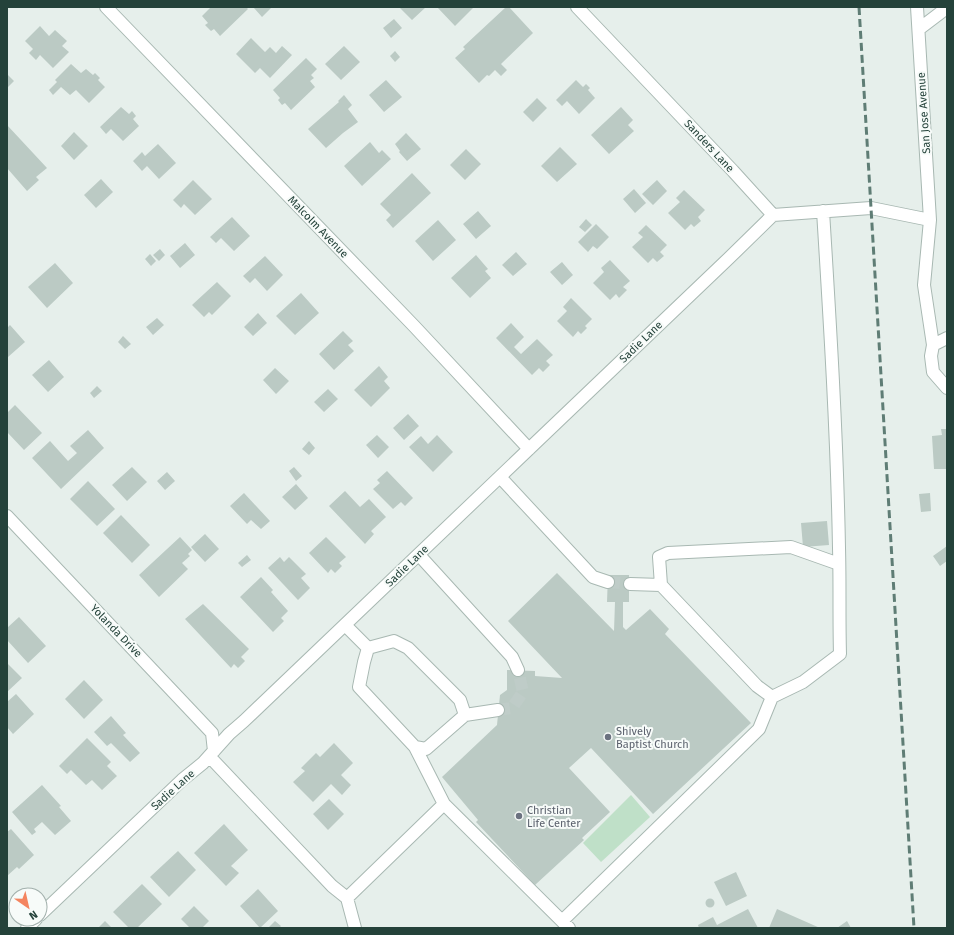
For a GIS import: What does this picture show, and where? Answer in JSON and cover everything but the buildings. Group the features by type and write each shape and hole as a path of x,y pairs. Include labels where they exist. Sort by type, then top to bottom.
{"street":[{"name":"Malcolm Avenue","path":"106,7 414,326 529,449"},
{"name":"Sanders Lane","path":"577,7 773,215"},
{"name":"San Jose Avenue","path":"918,7 930,220"},
{"path":"919,29 947,9"},
{"path":"773,215 871,208 930,220 924,285 933,345 931,356 933,372 947,388"},
{"path":"368,648 360,687 415,747 444,804 566,925 759,729 772,697 803,682 840,654 839,564 830,317 823,211"},
{"name":"Sadie Lane","path":"48,907 182,780 203,763 229,734 419,555 773,215"},
{"path":"933,345 947,338"},
{"path":"500,477 593,577 608,582"},
{"name":"Yolanda Drive","path":"7,516 212,733 211,754"},
{"path":"772,697 757,686 661,585 659,557 668,553 791,547 839,564"},
{"path":"419,555 512,657 518,670"},
{"path":"630,584 661,585"},
{"path":"345,625 368,648"},
{"path":"368,648 394,641 408,648 460,700 465,716"},
{"path":"415,747 426,749 465,716 498,710"},
{"path":"211,754 332,886 347,898 355,928"},
{"path":"347,898 444,804"}],"green space":[{"path":"631,795 650,817 601,862 583,843"}],"tunnel":[{"path":"608,582 630,584"},
{"path":"498,710 512,708 523,692 518,670"}],"railway":[{"path":"859,7 914,928"}],"place":[{"name":"Shively Baptist Church","path":"608,737"},
{"name":"Christian Life Center","path":"519,816"}]}
